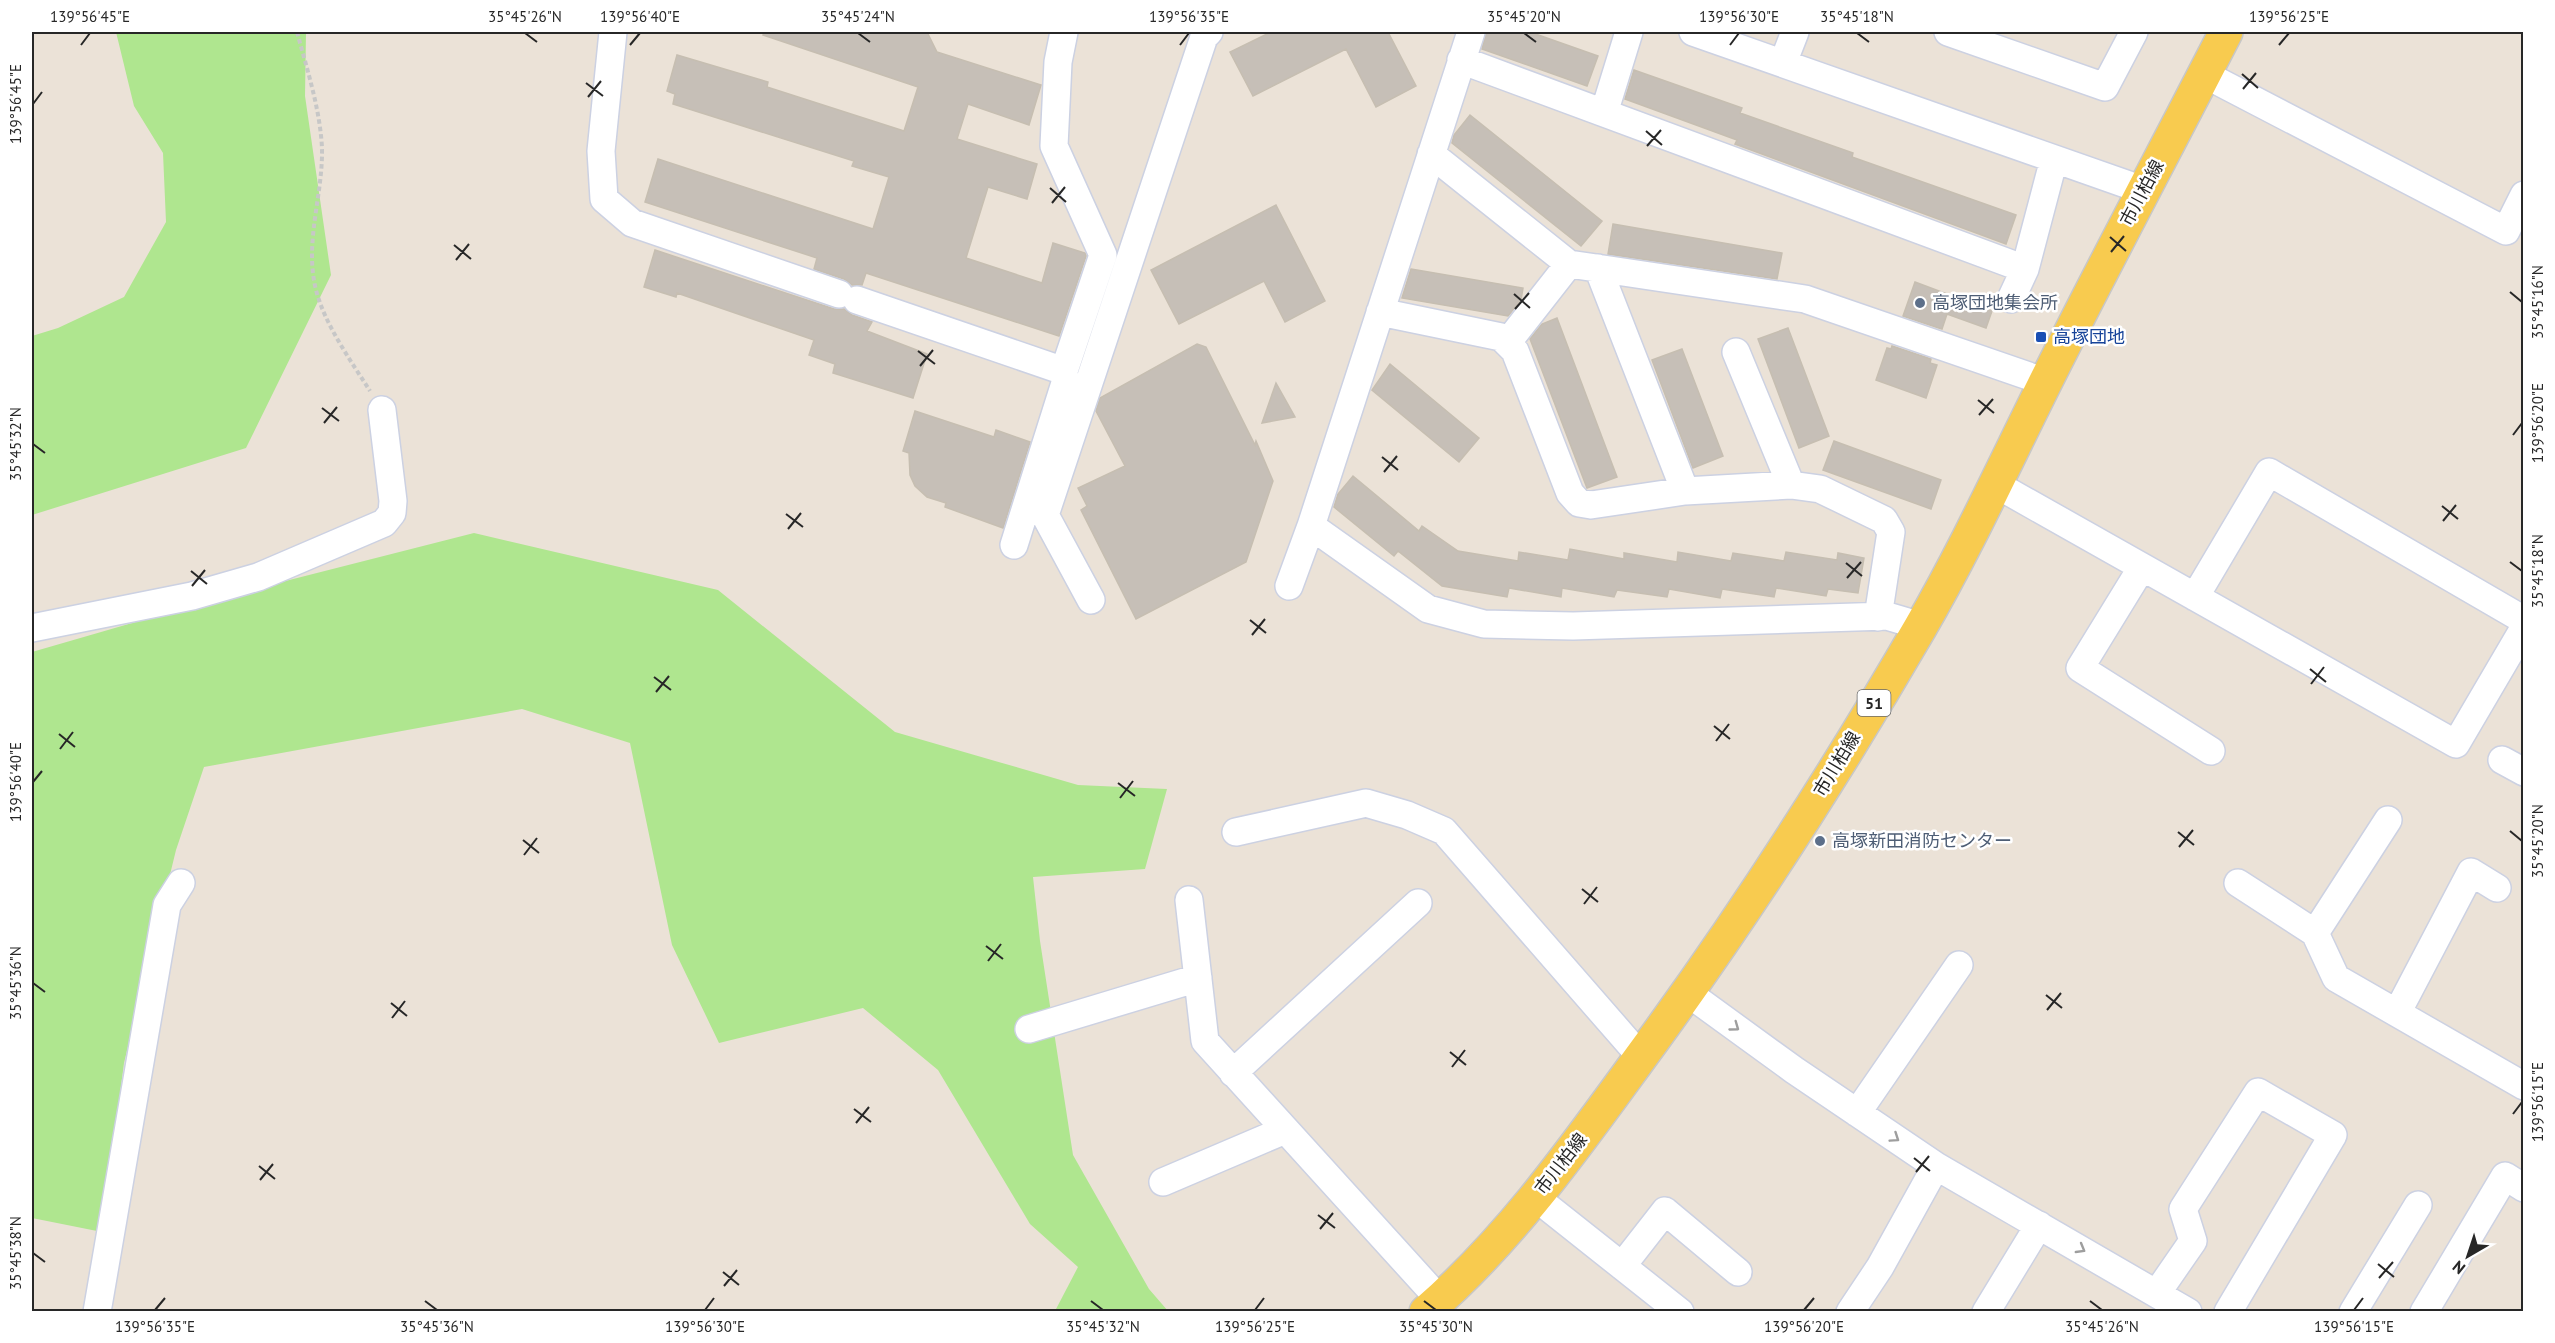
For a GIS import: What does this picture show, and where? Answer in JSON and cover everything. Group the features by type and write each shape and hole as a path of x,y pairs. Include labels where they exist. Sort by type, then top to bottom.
{"main road":[{"name":"市川柏線","path":"1433,1306 1496,1243 1535,1197 1688,993 1768,876 1921,626 1997,485 2143,190 2226,32"}],"street":[{"path":"612,32 602,152 604,199 632,223 1064,371"},
{"path":"1014,545 1065,383 1064,371 1103,255 1054,146 1058,62 1064,32"},
{"path":"1091,600 1045,515 1204,37 1209,32"},
{"path":"1289,586 1311,526 1471,32"},
{"path":"1604,113 1629,32"},
{"path":"1693,32 2143,190"},
{"path":"1783,63 1795,32"},
{"path":"1948,32 2105,87 2134,32"},
{"path":"1461,60 2025,269"},
{"path":"2204,74 2506,231 2523,195"},
{"path":"1431,154 1569,264 1805,298 2046,382"},
{"path":"2011,300 2025,269 2054,159"},
{"path":"1507,343 1569,264"},
{"path":"1598,268 1685,490"},
{"path":"1380,312 1501,337 1515,351 1570,493 1579,502 1591,505 1685,490 1791,485 1820,489 1884,520 1891,532 1878,617"},
{"path":"1736,352 1791,485"},
{"path":"32,628 192,596 258,577 384,523 392,513 393,501 382,410"},
{"path":"2195,597 2269,472 2523,620"},
{"path":"1997,485 2456,744 2523,628"},
{"path":"1311,526 1428,609 1484,624 1573,626 1878,617 1921,626"},
{"path":"2142,567 2080,668 2211,751"},
{"path":"1236,832 1366,803 1407,815 1444,831 1641,1057"},
{"path":"2315,933 2388,820"},
{"path":"2397,1012 2471,872 2497,888"},
{"path":"97,1311 167,905 181,883"},
{"path":"2238,883 2315,933 2336,978 2523,1086"},
{"path":"1189,900 1204,1041 1285,1130 1433,1306"},
{"path":"1233,1073 1418,903"},
{"path":"1857,1113 1959,966"},
{"path":"1029,1029 1198,978"},
{"path":"1688,993 1936,1166 2188,1311"},
{"path":"2157,1293 2193,1241 2183,1209 2258,1092 2333,1135 2228,1311"},
{"path":"1163,1182 1285,1130"},
{"path":"1850,1311 1880,1267 1936,1166"},
{"path":"2424,1311 2505,1176 2523,1188"},
{"path":"1535,1197 1680,1311"},
{"path":"2353,1311 2418,1205"},
{"path":"1622,1266 1665,1211 1738,1272"},
{"path":"1986,1311 2039,1224"}],"path":[{"path":"297,32 319,120 322,149 311,261 316,291 345,349 382,410"}],"green space":[{"path":"116,32 306,32 305,96 331,275 246,448 32,515 32,336 58,328 124,297 166,222 163,153 134,106"},
{"path":"474,533 718,590 895,732 1078,785 1167,789 1145,869 1033,877 1040,941 1073,1155 1149,1289 1168,1311 1055,1311 1078,1267 1030,1224 938,1070 863,1008 719,1043 672,945 630,743 522,709 204,767 176,850 124,1063 102,1232 32,1218 32,652 215,599"}],"building":[{"path":"764,32 927,32 937,52 1041,85 1029,125 968,104 957,139 1037,164 1027,199 988,187 966,258 1042,283 1053,243 1085,253 1086,256 1059,336 866,273 862,285 852,285 844,279 814,269 817,258 645,202 658,159 873,229 889,177 852,166 854,161 673,104 675,94 667,91 677,55 768,82 767,87 904,131 918,87 763,35"},
{"path":"1271,32 1388,32 1416,86 1376,107 1346,49 1253,96 1230,52"},
{"path":"1486,32 1530,32 1598,56 1587,86 1482,49"},
{"path":"1634,70 1742,108 1740,113 1853,153 1852,157 2016,215 2006,244 1735,144 1737,140 1625,99"},
{"path":"1470,115 1602,221 1581,246 1452,143 1454,135"},
{"path":"1276,205 1325,301 1285,322 1264,281 1179,324 1151,270"},
{"path":"1613,224 1782,253 1777,279 1608,254"},
{"path":"655,250 834,309 844,309 852,315 872,322 867,331 927,354 913,398 833,373 835,364 809,355 814,340 677,293 676,297 644,287"},
{"path":"1411,269 1523,288 1521,300 1508,316 1402,298"},
{"path":"1915,282 1992,311 1986,328 1947,314 1942,329 1903,316"},
{"path":"1557,318 1617,477 1587,488 1530,339 1542,324"},
{"path":"1788,328 1829,436 1799,448 1758,339"},
{"path":"1197,344 1206,347 1255,445 1256,441 1273,481 1246,562 1136,619 1081,510 1087,506 1078,488 1125,466 1096,411 1100,398"},
{"path":"1892,346 1931,359 1930,363 1937,365 1926,398 1876,380 1887,348 1891,349"},
{"path":"1682,349 1723,456 1693,468 1652,360"},
{"path":"1390,364 1479,438 1459,462 1372,390"},
{"path":"1276,383 1295,417 1262,423"},
{"path":"915,411 994,437 996,430 1030,442 1003,528 945,507 946,503 927,497 915,486 910,475 909,453 903,451"},
{"path":"1834,441 1941,480 1931,509 1823,470"},
{"path":"1353,476 1419,531 1422,526 1458,551 1518,561 1519,552 1568,560 1570,549 1624,559 1624,553 1677,562 1678,552 1731,561 1733,553 1784,561 1786,552 1837,560 1838,553 1864,558 1858,593 1828,589 1826,596 1776,588 1774,597 1722,589 1720,598 1669,589 1667,597 1617,590 1614,597 1562,588 1561,597 1509,588 1507,597 1442,586 1398,551 1394,556 1334,507 1338,494"}],"place":[{"name":"高塚団地集会所","path":"1920,303"},
{"name":"高塚団地","path":"2041,337"},
{"name":"高塚新田消防センター","path":"1820,841"}]}
